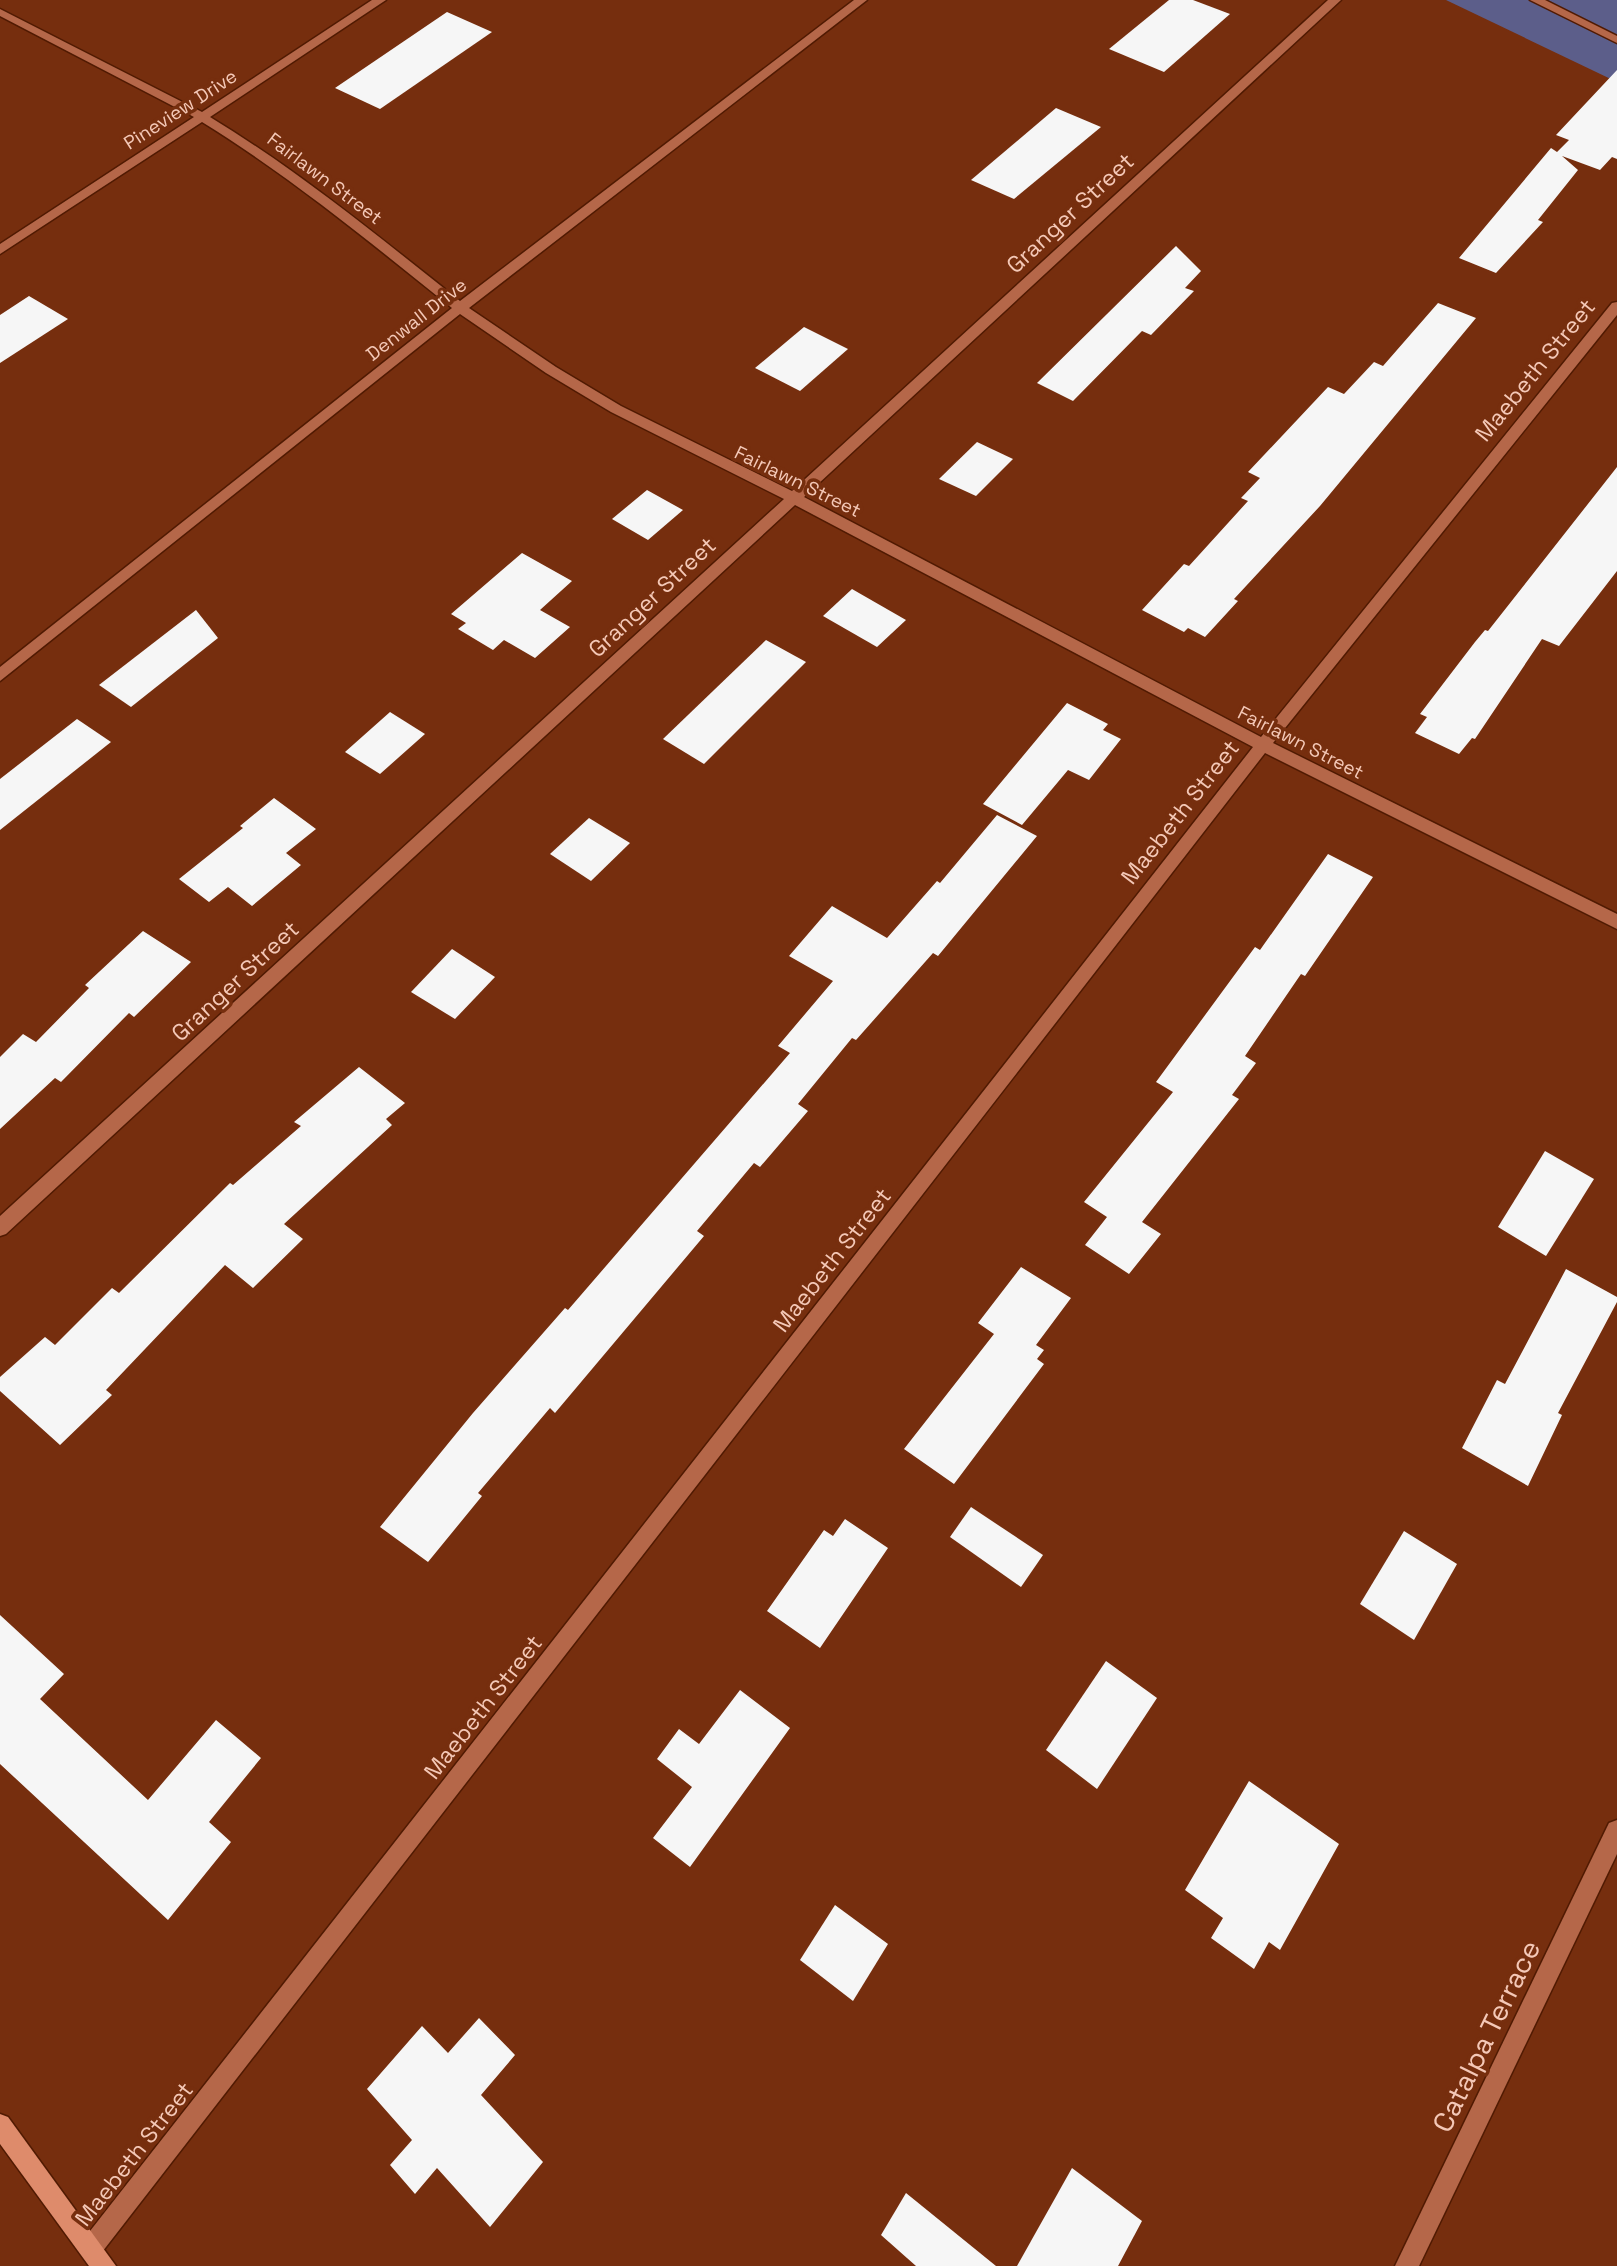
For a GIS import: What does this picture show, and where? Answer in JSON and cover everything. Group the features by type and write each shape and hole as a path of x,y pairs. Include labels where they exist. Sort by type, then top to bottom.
{"main road":[{"path":"0,2125 98,2257"}],"street":[{"name":"Pineview Drive","path":"0,250 380,0"},
{"name":"Denwall Drive","path":"0,675 460,308 861,0"},
{"name":"Granger Street","path":"0,1228 1335,0"},
{"path":"1536,0 1617,40"},
{"name":"Fairlawn Street","path":"0,12 200,116 313,191 460,308 616,409 794,498 1263,745 1617,922"},
{"name":"Maebeth Street","path":"98,2257 1263,745 1617,306"},
{"name":"Catalpa Terrace","path":"1408,2266 1617,1831"}],"shaded area":[{"path":"1446,0 1617,0 1617,82"}],"building":[{"path":"1169,0 1193,0 1230,14 1164,72 1109,49"},
{"path":"447,12 492,32 380,109 335,88"},
{"path":"1617,70 1617,159 1612,157 1600,170 1562,156 1578,170 1538,220 1543,222 1496,273 1459,258 1551,148 1557,152 1569,140 1556,135"},
{"path":"1056,108 1101,127 1014,199 971,180"},
{"path":"1176,246 1201,271 1185,288 1194,291 1151,335 1142,331 1073,401 1037,383"},
{"path":"29,296 68,319 0,363 0,315"},
{"path":"1438,303 1476,318 1320,506 1234,599 1238,601 1205,637 1188,628 1184,632 1142,610 1184,564 1189,566 1248,501 1241,498 1260,478 1248,472 1328,387 1344,394 1374,362 1383,366"},
{"path":"804,327 848,349 800,391 755,368"},
{"path":"977,442 1013,459 976,496 939,479"},
{"path":"1617,467 1617,571 1559,646 1542,639 1475,739 1472,738 1459,754 1415,733 1427,717 1420,714"},
{"path":"647,490 683,510 648,540 612,519"},
{"path":"522,553 572,581 540,610 570,627 535,658 504,640 493,650 458,629 466,623 451,614"},
{"path":"852,589 906,620 877,647 823,616"},
{"path":"196,610 218,638 131,707 99,685"},
{"path":"766,640 806,662 704,764 663,739"},
{"path":"1067,703 1108,724 1103,730 1121,739 1089,780 1068,770 1022,825 983,804"},
{"path":"390,712 425,734 380,774 345,752"},
{"path":"77,719 111,742 0,830 0,779"},
{"path":"274,798 316,829 286,853 301,865 252,906 228,887 209,902 179,879 243,828 240,826"},
{"path":"997,815 1037,836 938,956 933,953 856,1040 852,1038 798,1104 808,1111 760,1167 754,1163 697,1231 704,1236 555,1413 550,1408 478,1493 482,1496 428,1562 380,1527 473,1413 565,1308 568,1310 790,1053 778,1046 833,981 789,956 832,906 887,938 937,881 940,883"},
{"path":"589,818 630,843 591,881 550,854"},
{"path":"1328,854 1373,877 1305,976 1301,974 1245,1056 1256,1063 1232,1095 1239,1099 1142,1222 1161,1234 1129,1274 1085,1245 1107,1217 1084,1202 1173,1092 1156,1082 1255,947 1260,950"},
{"path":"143,931 191,962 134,1017 129,1013 61,1082 55,1078 0,1129 0,1057 23,1034 36,1042 89,988 85,985"},
{"path":"452,949 495,977 455,1019 411,992"},
{"path":"359,1067 405,1103 386,1119 392,1125 284,1224 303,1239 253,1288 225,1265 106,1390 112,1395 60,1445 0,1391 0,1377 45,1337 55,1345 112,1288 119,1293 230,1183 233,1185 301,1126 294,1122"},
{"path":"1545,1151 1594,1179 1546,1256 1498,1227"},
{"path":"1021,1267 1071,1298 1036,1345 1044,1350 1037,1359 1044,1364 954,1484 904,1449 994,1334 978,1323"},
{"path":"1566,1269 1617,1297 1617,1302 1558,1413 1562,1415 1528,1486 1462,1448 1497,1380 1505,1384"},
{"path":"971,1507 1043,1555 1021,1587 950,1537"},
{"path":"845,1519 888,1548 820,1648 767,1611 824,1530 833,1536"},
{"path":"1404,1531 1457,1564 1414,1640 1360,1604"},
{"path":"0,1615 64,1674 40,1699 148,1800 216,1720 261,1758 209,1822 231,1842 168,1920 0,1764"},
{"path":"1106,1661 1157,1698 1097,1789 1046,1750"},
{"path":"740,1690 790,1728 690,1867 653,1838 692,1787 657,1759 679,1729 699,1744"},
{"path":"1249,1781 1339,1844 1280,1950 1269,1942 1254,1969 1211,1938 1223,1918 1185,1890"},
{"path":"835,1905 888,1944 853,2001 800,1960"},
{"path":"479,2018 515,2055 481,2095 543,2162 490,2227 437,2168 415,2194 390,2165 412,2140 367,2089 422,2026 448,2053"},
{"path":"1072,2168 1142,2221 1118,2266 1017,2266"},
{"path":"906,2193 996,2266 916,2266 881,2235"}]}
